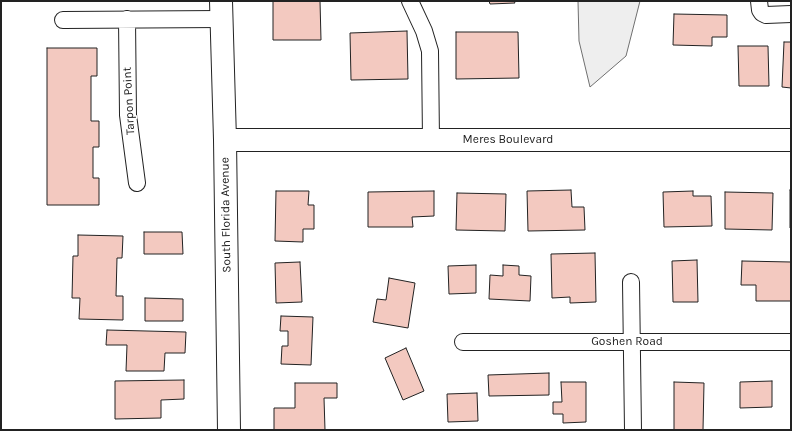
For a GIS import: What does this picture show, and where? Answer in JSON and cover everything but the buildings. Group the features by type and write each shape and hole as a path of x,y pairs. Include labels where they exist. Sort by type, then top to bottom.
{"street":[{"path":"410,1 424,31 430,51 431,140"},
{"path":"759,1 760,10 766,15 791,14"},
{"path":"63,20 126,19 221,10"},
{"name":"South Florida Avenue","path":"221,10 225,140 229,430"},
{"name":"Tarpon Point","path":"126,19 128,115 137,183"},
{"name":"Meres Boulevard","path":"225,140 791,140"},
{"path":"631,282 633,430"},
{"name":"Goshen Road","path":"463,342 791,342"}],"shaded area":[{"path":"578,1 640,1 626,56 590,87 579,41"}]}
